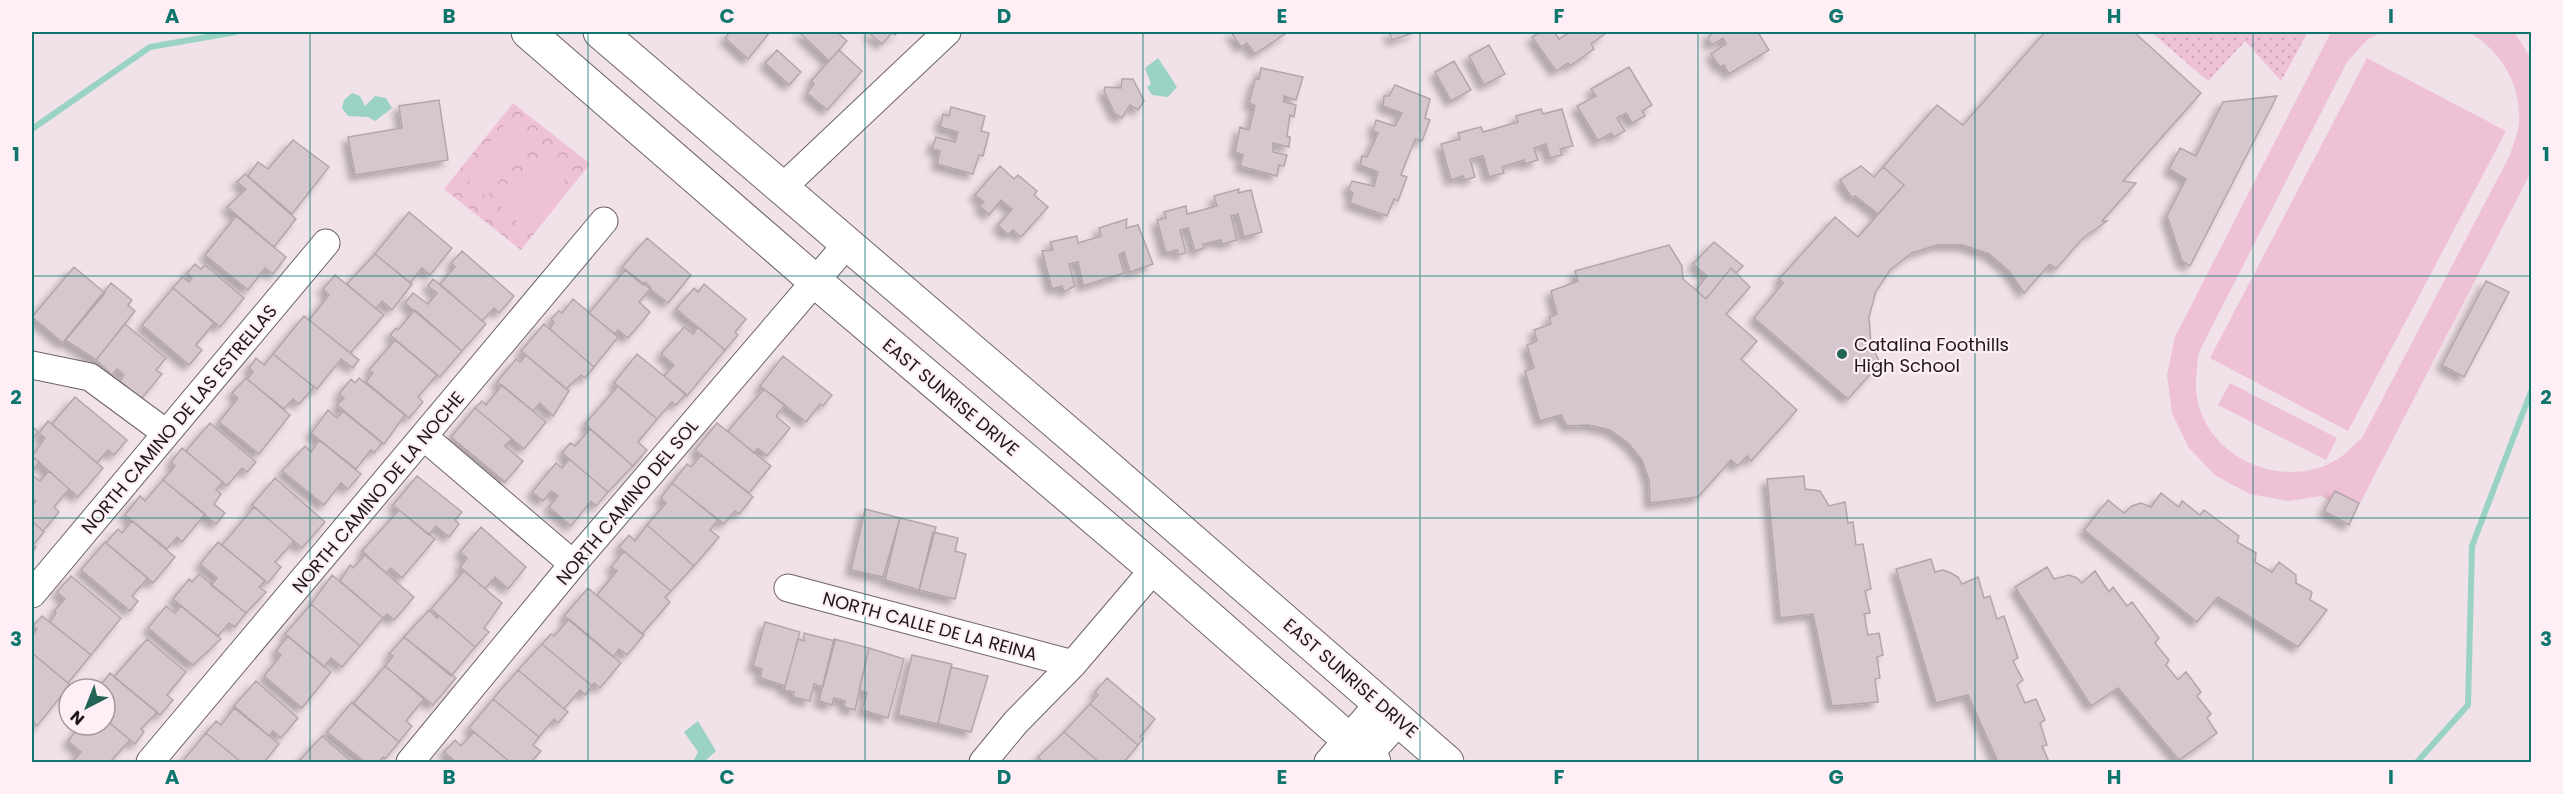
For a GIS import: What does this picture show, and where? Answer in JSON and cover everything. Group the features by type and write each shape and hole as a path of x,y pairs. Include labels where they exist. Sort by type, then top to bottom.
{"main road":[{"name":"EAST SUNRISE DRIVE","path":"528,32 815,281 1154,568 1356,756"},
{"name":"EAST SUNRISE DRIVE","path":"600,32 1447,762"}],"street":[{"path":"782,188 947,32"},
{"name":"NORTH CAMINO DE LA NOCHE","path":"150,762 604,221"},
{"name":"NORTH CAMINO DE LAS ESTRELLAS","path":"32,594 326,243"},
{"name":"NORTH CAMINO DEL SOL","path":"410,762 573,564 847,244"},
{"path":"32,365 90,377 166,433"},
{"path":"424,437 573,564"},
{"name":"NORTH CALLE DE LA REINA","path":"983,762 1016,722 1073,664 1154,568"},
{"name":"NORTH CALLE DE LA REINA","path":"788,588 1073,664"},
{"path":"1356,756 1390,711"}],"green space":[{"path":"2151,32 2308,32 2281,81 2245,41 2208,81"},
{"path":"2331,32 2382,32 2368,39 2347,62 2199,352 2197,368 2197,400 2212,433 2242,459 2260,467 2280,471 2300,472 2320,468 2338,459 2362,438 2510,155 2519,123 2517,95 2507,70 2499,58 2480,39 2468,32 2514,32 2531,58 2531,172 2355,513 2321,496 2288,501 2250,494 2216,476 2189,448 2172,413 2167,375 2175,337"},
{"path":"2367,58 2506,131 2348,431 2210,358"},
{"path":"513,103 590,164 521,250 444,189"},
{"path":"508,120 533,140 487,196 463,176"},
{"path":"546,152 571,173 526,229 501,208"},
{"path":"2230,383 2337,438 2326,460 2218,405"}],"shaded area":[{"path":"1158,58 1177,87 1168,97 1152,95 1147,87 1151,84 1145,68"},
{"path":"352,93 360,96 365,106 375,96 386,98 392,108 375,121 368,117 348,116 342,108 344,100"},
{"path":"698,721 716,751 704,762 694,760 698,752 684,732"}],"building":[{"path":"730,32 770,32 748,59 725,38"},
{"path":"799,32 837,32 847,41 829,61"},
{"path":"868,32 898,32 895,35 892,33 882,44"},
{"path":"1231,32 1288,32 1255,54 1247,43 1241,47"},
{"path":"1389,32 1416,32 1392,40"},
{"path":"1540,32 1554,32 1559,39 1570,32 1603,32 1605,34 1591,44 1594,49 1570,66 1568,63 1556,71 1532,37"},
{"path":"1709,32 1758,32 1769,50 1729,74 1724,65 1720,67 1711,54 1726,44 1723,38 1712,45 1708,38 1711,34"},
{"path":"2045,32 2134,32 2201,93 2123,181 2136,183 2102,221 2107,221 2083,238 2056,269 2050,264 2024,293 2009,271 1989,254 1963,245 1937,245 1912,253 1891,269 1876,291 1869,317 1871,343 1880,363 1848,399 1754,318 1783,283 1779,279 1835,217 1858,237 1904,185 1883,167 1937,105 1963,125"},
{"path":"1489,45 1505,74 1484,85 1469,56"},
{"path":"777,50 801,72 789,85 765,63"},
{"path":"839,50 862,71 827,110 807,93 814,84 811,81"},
{"path":"1454,61 1471,90 1451,101 1435,72"},
{"path":"1629,67 1652,105 1642,111 1645,116 1632,123 1626,113 1617,118 1625,131 1614,137 1611,133 1598,141 1577,106 1596,96 1591,89"},
{"path":"1261,68 1303,77 1296,100 1284,96 1284,102 1296,105 1294,117 1290,115 1287,136 1290,137 1289,147 1273,143 1273,152 1287,155 1284,166 1279,165 1277,176 1240,166 1243,155 1235,152 1240,127 1249,130 1255,106 1249,103 1255,79 1259,79"},
{"path":"1122,79 1133,79 1144,101 1138,110 1130,105 1122,118 1115,114 1104,91 1105,87 1121,88"},
{"path":"1395,85 1430,99 1425,118 1430,120 1422,141 1415,139 1401,175 1407,177 1398,201 1394,199 1387,216 1350,203 1353,193 1348,190 1352,181 1374,186 1378,172 1360,165 1362,156 1367,157 1378,133 1373,131 1376,120 1395,126 1402,113 1383,106 1384,96 1389,96"},
{"path":"2277,96 2190,266 2182,261 2167,216 2186,179 2169,169 2180,148 2196,156 2223,102"},
{"path":"439,100 448,160 355,175 348,137 402,128 399,106"},
{"path":"951,107 985,116 981,131 989,133 983,156 979,155 973,174 937,164 940,151 932,149 936,137 955,142 958,132 940,127 943,114 949,116"},
{"path":"1541,109 1543,114 1562,109 1573,146 1560,149 1562,155 1550,158 1546,144 1534,148 1538,160 1525,164 1524,160 1502,167 1504,173 1489,177 1483,156 1470,159 1475,177 1465,180 1463,176 1451,180 1441,144 1460,139 1458,133 1481,127 1483,132 1518,122 1516,116"},
{"path":"293,140 329,167 292,214 248,176 258,162 268,169"},
{"path":"1000,166 1014,179 1018,175 1037,191 1034,195 1048,207 1021,237 1013,230 1008,235 998,225 1012,209 1001,200 989,215 980,206 984,202 975,195"},
{"path":"1861,166 1874,177 1883,167 1904,185 1878,214 1855,196 1852,198 1840,180"},
{"path":"245,174 296,219 274,247 227,207 246,189 237,182"},
{"path":"1239,189 1238,193 1251,190 1262,232 1244,237 1238,214 1231,216 1237,240 1222,244 1221,240 1203,244 1204,248 1195,251 1188,228 1180,230 1186,253 1178,255 1177,250 1166,253 1157,220 1166,218 1164,212 1186,206 1187,214 1217,206 1214,196"},
{"path":"409,212 452,248 430,275 422,268 410,283 375,254"},
{"path":"236,216 286,257 273,274 265,268 248,290 205,255"},
{"path":"1127,219 1126,228 1138,225 1153,264 1130,272 1124,252 1119,255 1124,273 1083,286 1078,262 1069,264 1075,286 1064,292 1062,286 1052,289 1042,251 1053,250 1050,242 1077,236 1078,243 1101,236 1099,228"},
{"path":"647,238 691,275 668,303 622,267"},
{"path":"1714,242 1743,266 1736,273 1731,268 1706,299 1696,290 1707,276 1693,264"},
{"path":"1669,245 1682,266 1683,279 1706,299 1731,268 1750,287 1726,314 1757,341 1741,359 1797,410 1751,461 1747,456 1738,466 1731,460 1698,497 1650,503 1649,481 1642,460 1628,443 1610,430 1588,425 1567,426 1561,415 1540,421 1525,371 1534,368 1527,345 1537,341 1534,330 1551,324 1549,317 1557,314 1551,291 1578,281 1575,271"},
{"path":"462,251 514,296 499,313 494,308 482,321 440,284 455,267 451,263"},
{"path":"375,254 412,284 392,310 382,301 376,309 347,284"},
{"path":"195,264 201,269 205,265 244,298 220,327 173,288 182,277 189,282 192,278 187,273"},
{"path":"74,267 105,293 63,343 32,317"},
{"path":"625,270 643,285 645,282 651,288 639,302 650,312 628,338 618,330 615,334 589,313"},
{"path":"335,275 384,315 350,353 309,320 329,295 323,289"},
{"path":"433,279 486,324 462,351 405,303 413,293 428,304 437,293 428,286"},
{"path":"2486,281 2509,292 2464,377 2442,365"},
{"path":"111,283 132,300 128,305 135,311 96,360 65,340"},
{"path":"704,284 746,319 735,332 738,335 725,350 676,309 694,288 698,292"},
{"path":"173,288 214,323 196,345 202,350 189,365 142,325"},
{"path":"573,299 618,337 594,367 550,329 554,322 551,319 559,311 562,313"},
{"path":"415,310 462,351 440,377 390,335 396,328 398,330"},
{"path":"304,316 359,360 353,368 341,359 317,389 273,354"},
{"path":"125,324 166,358 156,370 162,374 141,399 120,381 124,375 117,369 112,375 96,360"},
{"path":"544,324 594,367 585,378 581,375 566,389 521,351"},
{"path":"684,327 693,334 698,327 725,350 687,396 664,376 674,365 661,354"},
{"path":"395,340 437,375 418,397 423,402 409,418 366,382 373,373 369,370"},
{"path":"273,354 314,387 299,404 293,399 284,409 247,379 253,372 249,368 256,358 264,365"},
{"path":"637,354 686,394 676,405 672,402 657,419 614,383"},
{"path":"526,355 569,391 553,416 540,403 533,411 497,382 516,359 520,362"},
{"path":"783,356 832,395 823,406 820,404 806,422 760,386"},
{"path":"246,378 290,415 259,454 219,422 238,398 232,393"},
{"path":"359,378 405,415 384,444 337,405 344,398 339,394 351,379 355,383"},
{"path":"502,385 546,422 524,449 475,408 482,401 486,405"},
{"path":"618,386 657,419 638,442 647,450 633,466 585,424"},
{"path":"764,389 785,405 776,416 790,428 767,456 758,448 754,453 728,431"},
{"path":"75,397 127,440 114,455 108,450 97,463 52,424"},
{"path":"475,408 512,439 505,446 523,461 505,482 451,437"},
{"path":"328,410 337,418 343,411 382,443 374,453 371,450 356,469 311,433"},
{"path":"48,421 103,468 78,497 32,456 45,438 39,433"},
{"path":"210,423 256,462 247,472 242,468 227,486 186,451"},
{"path":"717,423 771,466 749,493 695,450"},
{"path":"32,426 38,432 32,440"},
{"path":"590,429 633,466 608,492 562,453 570,443 575,446"},
{"path":"319,440 361,474 348,489 341,483 324,505 282,471 305,446 311,452"},
{"path":"182,448 223,482 216,490 221,494 214,504 225,513 216,524 163,480 175,466 171,462"},
{"path":"701,455 753,497 739,514 735,511 724,524 672,483 687,464 691,467"},
{"path":"32,456 39,462 32,472"},
{"path":"569,459 608,492 596,506 591,501 571,526 549,507 558,496 551,491 543,501 532,492 556,463 562,468"},
{"path":"49,471 69,489 54,507 59,512 43,531 32,521 32,506 36,501 32,497 32,475 40,481"},
{"path":"417,476 462,512 455,520 459,524 449,537 436,526 429,535 393,505"},
{"path":"1804,476 1805,489 1820,491 1829,506 1845,502 1848,523 1853,522 1856,545 1863,544 1871,589 1865,591 1870,613 1864,614 1868,635 1879,633 1883,655 1877,657 1880,678 1875,679 1878,702 1832,706 1813,614 1780,618 1767,479"},
{"path":"275,478 325,522 302,548 252,505"},
{"path":"163,480 205,514 182,542 177,537 167,549 125,515 140,496 145,501"},
{"path":"672,483 718,520 710,530 719,537 694,566 647,525 666,503 661,498"},
{"path":"2335,491 2359,503 2349,525 2324,511"},
{"path":"2161,493 2179,507 2182,501 2200,515 2204,510 2239,536 2237,542 2256,553 2255,562 2272,572 2279,562 2296,575 2296,583 2312,592 2310,600 2327,610 2298,647 2218,597 2197,622 2084,530 2108,500 2124,513 2132,506 2141,503 2151,507"},
{"path":"254,507 294,541 275,562 281,567 268,583 222,545"},
{"path":"865,509 900,518 883,577 851,570"},
{"path":"399,510 435,539 402,578 391,568 386,573 362,551"},
{"path":"900,518 936,527 919,590 885,580"},
{"path":"32,521 44,532 33,545 36,547 32,553"},
{"path":"132,521 175,557 153,583 106,543 118,529 122,533"},
{"path":"647,525 694,566 671,591 619,547 629,535 635,541"},
{"path":"481,527 526,567 508,589 495,577 485,589 460,567 467,558 460,552"},
{"path":"933,532 958,538 955,551 966,554 955,599 919,590"},
{"path":"105,542 148,578 132,596 138,601 130,611 81,570"},
{"path":"218,542 265,581 259,587 266,592 246,613 211,585 217,578 200,564"},
{"path":"624,551 671,591 665,597 670,602 642,634 597,595 617,571 611,567"},
{"path":"365,555 414,597 394,620 387,614 383,618 340,581 350,565 353,568"},
{"path":"1931,559 1935,572 1943,570 1951,573 1958,577 1962,584 1978,577 1984,598 1990,596 1997,619 2004,616 2018,658 2013,661 2023,680 2017,685 2025,703 2036,699 2045,720 2040,723 2047,745 2042,746 2049,762 1998,762 1968,695 1936,703 1896,569"},
{"path":"2047,567 2054,579 2069,575 2082,583 2095,571 2109,592 2113,587 2127,606 2132,602 2159,638 2155,643 2169,660 2166,665 2178,680 2186,672 2201,692 2197,696 2211,714 2207,718 2217,733 2179,760 2118,688 2091,706 2015,587"},
{"path":"464,571 502,603 484,628 489,632 475,647 431,609"},
{"path":"199,574 246,613 235,627 229,623 218,636 173,599 189,579 192,582"},
{"path":"332,575 383,618 360,646 311,604"},
{"path":"71,576 121,618 91,655 50,622 56,613 54,611 65,599 57,592"},
{"path":"588,588 644,635 627,655 619,649 613,657 564,616"},
{"path":"311,604 360,646 342,667 331,658 324,667 285,634"},
{"path":"166,606 175,613 181,606 221,639 193,665 148,628"},
{"path":"429,610 475,647 451,676 404,637"},
{"path":"42,616 91,655 73,677 61,677 32,653 32,636 37,629 33,626"},
{"path":"569,619 621,663 600,688 594,683 592,686 542,644 551,634 554,636"},
{"path":"765,622 800,632 785,686 760,678 762,669 753,666"},
{"path":"804,633 835,641 823,687 814,684 810,701 793,697 794,692 784,690 798,639 804,641"},
{"path":"288,636 331,672 302,708 264,676 281,655 276,651"},
{"path":"404,637 456,678 433,705 385,666 393,656 389,654"},
{"path":"147,639 186,672 167,695 173,700 160,715 117,679 117,677 114,677"},
{"path":"834,639 869,648 855,710 844,707 845,701 834,698 832,705 819,701"},
{"path":"542,644 592,686 585,695 580,690 564,709 518,670"},
{"path":"869,648 904,659 888,718 862,710 867,693 859,690"},
{"path":"32,653 60,677 57,677 57,701 37,726 32,721"},
{"path":"912,655 952,664 938,724 898,715"},
{"path":"385,666 424,699 406,721 412,726 399,742 353,704"},
{"path":"951,667 988,676 971,732 938,724"},
{"path":"518,670 568,712 558,723 554,719 539,737 493,699"},
{"path":"1107,678 1155,719 1140,737 1143,739 1138,745 1090,704 1098,695 1095,692"},
{"path":"117,679 157,712 141,729 144,732 135,744 117,729"},
{"path":"256,681 298,718 281,738 273,731 269,736 233,707"},
{"path":"493,699 539,737 533,745 541,751 531,762 510,762 469,728"},
{"path":"352,702 399,742 385,759 383,757 379,762 365,762 327,732"},
{"path":"1090,704 1138,745 1124,762 1099,762 1064,732"},
{"path":"235,707 279,744 264,762 241,762 206,733 216,721 221,725"},
{"path":"117,729 130,740 110,762 72,762 81,752 68,741 71,737 117,737"},
{"path":"474,732 510,762 456,762 444,752 455,740 461,746"},
{"path":"1064,732 1099,762 1043,762 1038,757"},
{"path":"206,733 241,762 182,762"},
{"path":"322,736 352,762 298,762"}],"waterway":[{"path":"32,129 150,47 236,32"},
{"path":"2417,762 2468,705 2472,546 2532,389"}],"place":[{"name":"Catalina Foothills High School","path":"1842,354"}]}
